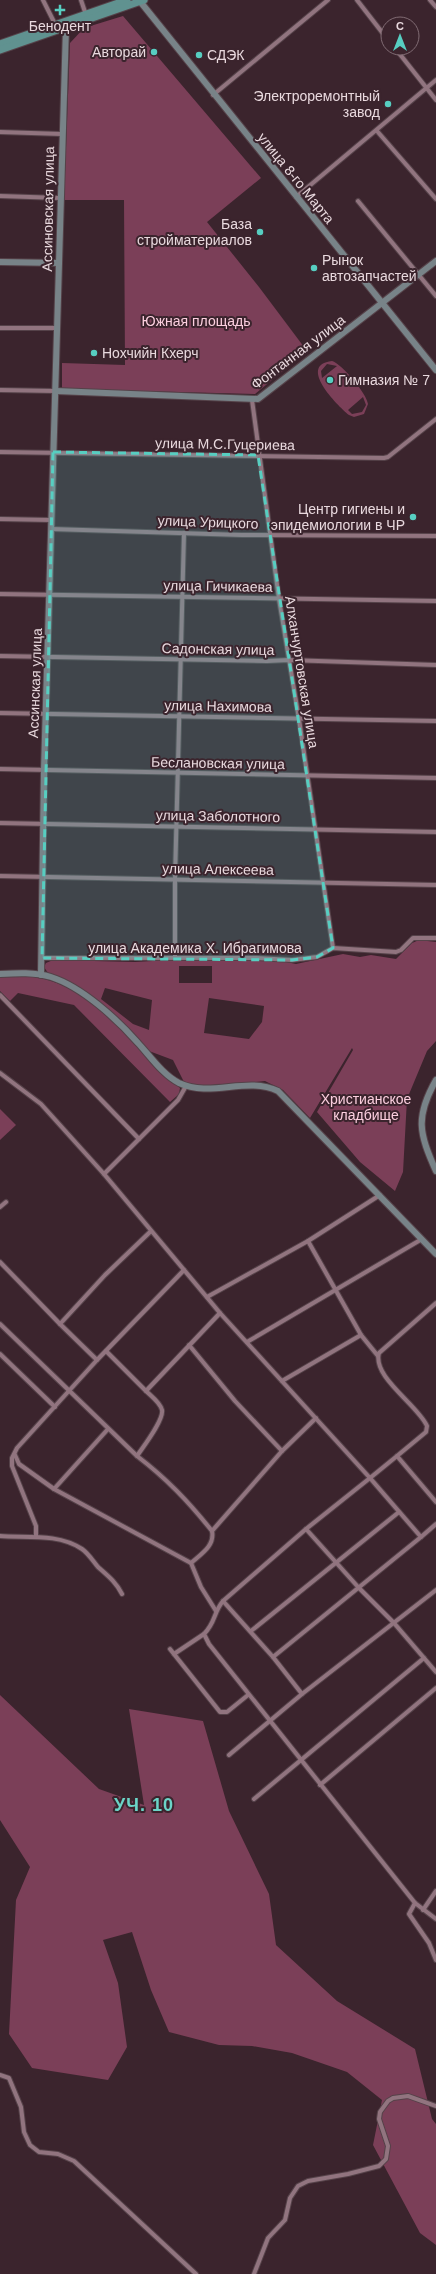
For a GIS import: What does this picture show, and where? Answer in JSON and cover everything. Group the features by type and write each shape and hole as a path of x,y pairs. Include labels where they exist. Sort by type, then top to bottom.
{"main road":[{"path":"0,44 56,28 66,27 127,0"},
{"path":"0,50 87,17 141,1"}],"street":[{"path":"43,0 56,28"},
{"path":"80,0 87,17"},
{"path":"213,95 328,0"},
{"path":"357,0 380,30"},
{"path":"430,0 436,7"},
{"name":"улица 8-го Марта","path":"141,1 213,95 436,370"},
{"name":"Ассиновская улица","path":"56,391 60,198 66,27"},
{"path":"401,56 436,100"},
{"path":"296,197 377,131 436,80"},
{"path":"377,131 436,199"},
{"path":"0,132 62,134"},
{"path":"0,196 60,198"},
{"path":"358,201 436,296"},
{"name":"Фонтанная улица","path":"56,391 252,400 262,396 436,261"},
{"path":"0,262 59,264"},
{"path":"0,328 58,328"},
{"path":"0,390 56,391"},
{"name":"Ассинская улица","path":"41,975 44,770 56,391"},
{"name":"Алханчуртовская улица","path":"252,400 258,455 279,599 300,719 306,776 316,829 333,948"},
{"name":"улица М.С.Гуцериева","path":"0,452 388,457 436,419"},
{"path":"0,519 51,520"},
{"name":"улица Урицкого","path":"51,529 270,535 436,536"},
{"path":"176,957 175,879 181,716 184,533"},
{"name":"улица Гичикаева","path":"0,594 436,601"},
{"name":"Садонская улица","path":"0,656 181,660 289,660 436,665"},
{"name":"улица Нахимова","path":"0,713 436,721"},
{"name":"Беслановская улица","path":"0,769 436,778"},
{"name":"улица Заболотного","path":"0,823 436,832"},
{"name":"улица Алексеева","path":"0,876 436,885"},
{"path":"333,948 396,952 401,950 413,938 436,938"},
{"name":"улица Академика Х. Ибрагимова","path":"42,958 133,959 176,957 292,960 317,957 333,948"},
{"path":"0,974 41,975 66,983 90,999 136,1040 173,1080 186,1086 208,1090 263,1086 278,1091 436,1254"},
{"path":"0,995 140,1139"},
{"path":"0,1073 41,1104 104,1174 150,1232 220,1312 370,1478 421,1537"},
{"path":"436,1080 424,1102 421,1120 425,1144 436,1171"},
{"path":"104,1174 178,1100 186,1086"},
{"path":"207,1297 308,1241 380,1195"},
{"path":"0,1207 6,1202"},
{"path":"60,1324 105,1275 150,1232"},
{"path":"247,1342 422,1239"},
{"path":"174,1654 204,1634 212,1626 216,1611 223,1601 306,1529 426,1432 425,1423 387,1378 378,1356 361,1335 308,1241"},
{"path":"0,1262 97,1360"},
{"path":"36,1536 36,1526 12,1466 12,1458 21,1443 97,1360 184,1270"},
{"path":"378,1356 387,1343 436,1303"},
{"path":"146,1391 220,1312"},
{"path":"0,1324 108,1429 185,1498 212,1531 213,1538 211,1544 191,1563"},
{"path":"282,1381 361,1335"},
{"path":"189,1345 235,1401 282,1452"},
{"path":"106,1351 160,1405 162,1411 161,1419 137,1456"},
{"path":"0,1354 55,1407"},
{"path":"212,1531 282,1452 316,1418"},
{"path":"54,1489 108,1429"},
{"path":"15,1455 19,1464 54,1489 191,1563 201,1587 216,1611"},
{"path":"397,1456 436,1502"},
{"path":"251,1631 399,1512"},
{"path":"273,1657 436,1524"},
{"path":"306,1529 359,1588 394,1623 436,1672"},
{"path":"0,1536 36,1536 67,1542 82,1549 110,1576 122,1594"},
{"path":"229,1755 302,1694 436,1590"},
{"path":"223,1601 251,1631 302,1694"},
{"path":"204,1634 209,1644 248,1695 415,1903 436,1919"},
{"path":"170,1649 220,1712 226,1712 248,1695"},
{"path":"254,1799 424,1658"},
{"path":"320,1785 436,1688"},
{"path":"423,1910 436,1891"},
{"path":"415,1903 409,1914 429,1944 436,1960"},
{"path":"0,2075 9,2078 14,2087 21,2107 24,2132 30,2145 40,2152 58,2154 74,2161 196,2274"},
{"path":"254,2274 268,2238 285,2220 290,2198 298,2186 308,2181 348,2174 379,2166 386,2159 388,2146 379,2119 380,2112 388,2101 400,2096 408,2096 436,2106"}],"highlighted area":[{"path":"53,452 258,455 333,948 317,957 292,960 42,958"}],"green space":[{"name":"Южная площадь","path":"123,16 261,178 207,222 259,287 307,351 255,394 62,389 62,363 125,365 124,200 64,200 70,43 84,28"},
{"path":"332,361 336,363 353,380 367,399 368,404 364,414 354,417 349,415 329,395 319,377 318,370 322,364","holes":["327,364 337,366 322,378 321,371","363,397 366,405 362,412 352,414 348,410"]},
{"name":"Христианское кладбище","path":"419,940 436,942 436,1041 427,1051 407,1099 403,1172 395,1191 360,1162 317,1112 353,1050 352,1048 310,1118 283,1090 265,1081 215,1087 195,1086 184,1082 173,1060 149,1051 92,998 48,973 44,967 46,963 53,960 135,962 187,959 277,960 296,964 343,954 360,957 371,955 396,959 412,943","holes":["179,966 212,966 212,983 179,983","105,988 152,1000 149,1030 133,1024 101,999","209,998 264,1006 262,1022 249,1039 204,1033"]},
{"path":"28,976 53,981 74,991 94,1004 180,1088 179,1094 170,1102 74,1005 18,993 10,1001 0,991 0,977"},
{"path":"0,1109 16,1125 0,1140"},
{"path":"0,1695 99,1789 144,1805 129,1709 203,1721 229,1811 269,1894 276,1945 337,2001 415,2049 432,2119 436,2124 436,2245 420,2233 373,2145 382,2100 347,2072 292,2053 252,2046 219,2045 169,2032 151,1990 132,1932 103,1940 118,1983 127,2047 108,2080 32,2068 9,2034 16,1900 30,1867 0,1820"}],"place":[{"name":"Бенодент","path":"60,10"},
{"name":"Авторай","path":"154,52"},
{"name":"СДЭК","path":"199,55"},
{"name":"Электроремонтный завод","path":"388,104"},
{"name":"База стройматериалов","path":"260,232"},
{"name":"Рынок автозапчастей","path":"314,268"},
{"name":"Нохчийн Кхерч","path":"94,353"},
{"name":"Гимназия № 7","path":"330,380"},
{"name":"Центр гигиены и эпидемиологии в ЧР","path":"413,517"}],"district":[{"name":"УЧ. 10","path":"144,1805"}]}
